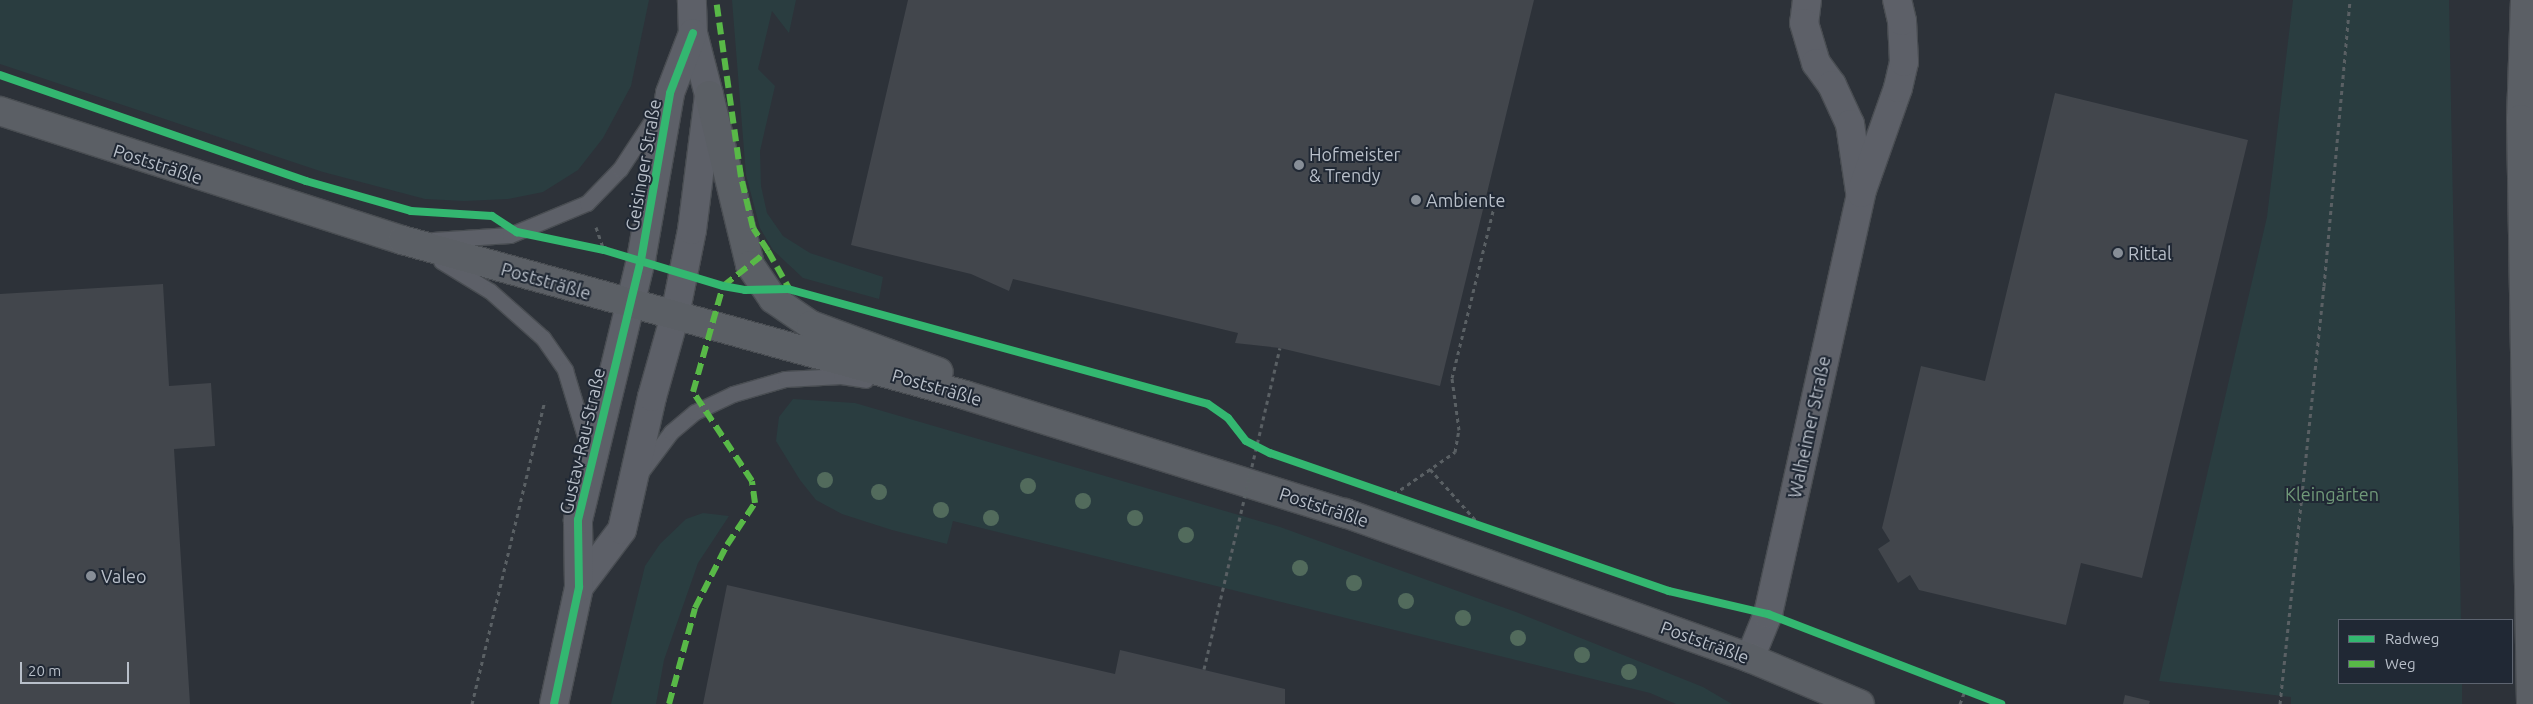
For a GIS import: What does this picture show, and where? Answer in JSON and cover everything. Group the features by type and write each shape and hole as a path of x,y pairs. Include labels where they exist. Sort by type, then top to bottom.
{"main road":[{"path":"2525,0 2521,119 2531,704"},
{"path":"709,96 750,265 773,299 811,325 916,362 1023,413"},
{"name":"Poststräßle","path":"0,111 86,142 402,240 965,395 1345,513 1750,658 1860,704"}],"street":[{"name":"Geisinger Straße","path":"676,315 692,230 709,96 693,33 692,0"},
{"name":"Walheimer Straße","path":"1807,0 1804,23 1816,63 1832,85 1850,124 1861,193"},
{"name":"Walheimer Straße","path":"1750,658 1768,614 1861,193 1896,100 1904,62 1902,21 1897,0"},
{"name":"Geisinger Straße","path":"629,304 646,234 670,93 693,33"},
{"name":"Gustav-Rau-Straße","path":"554,704 579,587 578,520 629,304"},
{"name":"Gustav-Rau-Straße","path":"579,587 622,530 632,483 676,315"}],"lane":[{"path":"402,240 469,239 510,235 587,204 620,169 670,93"},
{"path":"402,240 490,291 522,316 560,363 593,462"},
{"path":"632,483 671,432 695,412 733,394 785,379 840,376 965,395"}],"path":[{"path":"2280,704 2324,286 2350,0"},
{"path":"1393,495 1455,452 1458,437 1452,378 1496,199 1486,197"},
{"path":"594,248 604,250"},
{"path":"1204,669 1280,348"},
{"path":"472,704 543,413 548,376 560,363"},
{"path":"1430,469 1479,524"},
{"path":"1960,704 1965,690"}],"green space":[{"path":"0,0 649,0 631,86 603,138 578,170 543,192 508,199 464,201 425,199 323,172 0,64"},
{"path":"732,0 796,0 789,33 772,11 758,69 775,86 760,151 761,186 767,213 783,236 810,253 883,277 879,299 803,278 773,250 760,228 746,175"},
{"name":"Kleingärten","path":"2293,0 2449,0 2461,619 2338,619 2338,684 2462,684 2462,704 2291,704 2291,697 2159,681 2267,217"},
{"path":"793,399 855,403 1280,527 1516,612 1703,687 1732,704 1676,704 1650,693 953,521 947,544 892,530 842,514 816,500 800,480 776,441 779,417"},
{"path":"703,513 729,516 698,563 664,660 656,704 611,704 645,566 660,544 686,519"}],"building":[{"path":"908,0 1534,0 1440,386 1280,348 1235,343 1238,333 1013,279 1009,291 971,274 851,245"},
{"name":"Rittal","path":"2055,93 2248,140 2142,578 2081,563 2066,625 1919,590 1910,575 1898,583 1878,549 1890,541 1882,528 1921,366 1985,381"},
{"name":"Valeo","path":"163,284 169,386 211,383 215,446 174,449 190,704 0,704 0,294"},
{"path":"727,585 1115,674 1120,650 1285,689 1285,704 703,704"},
{"path":"2125,695 2150,701 2149,704 2123,704"}],"marked path":[{"path":"669,704 695,608 727,545 755,503 752,481 693,392 723,286 768,251 753,228 741,177 716,0"},
{"path":"768,251 790,290"}],"cycle path":[{"path":"554,704 579,587 578,520 641,260 670,93 693,33"},
{"path":"0,75 306,181 411,211 492,216 517,232 604,250 723,286 745,290 788,289 1208,404 1228,418 1246,441 1270,453 1669,591 1768,614 2001,704"}],"place":[{"name":"Hofmeister & Trendy","path":"1299,165"},
{"name":"Ambiente","path":"1416,200"},
{"name":"Rittal","path":"2118,253"},
{"name":"Valeo","path":"91,576"}]}
